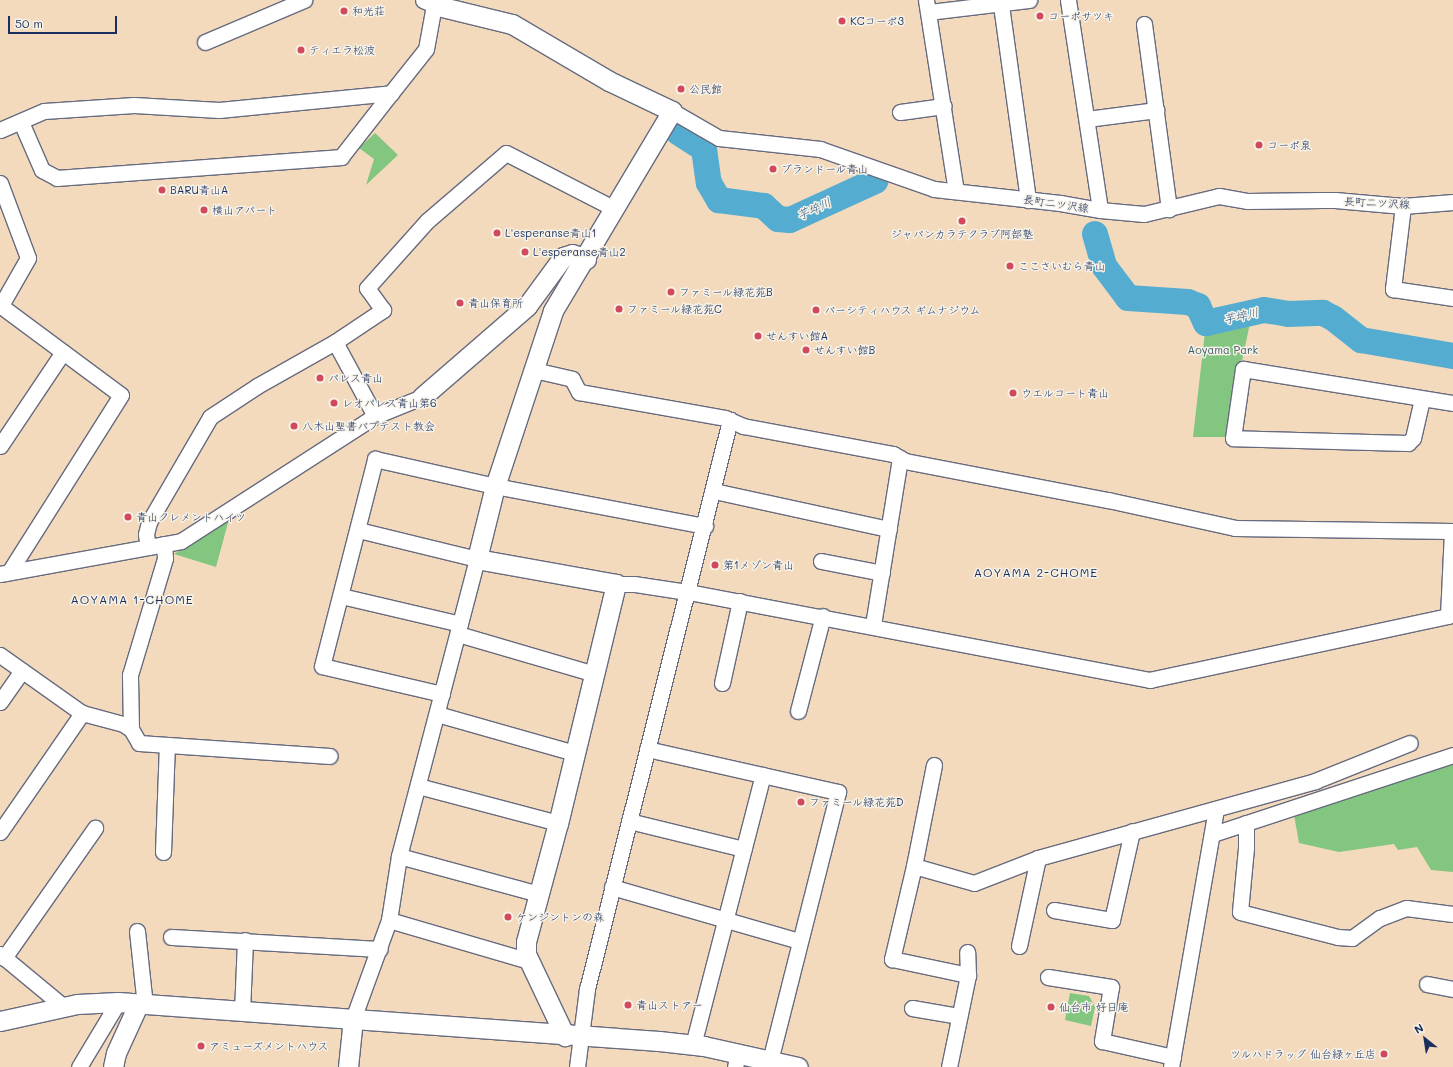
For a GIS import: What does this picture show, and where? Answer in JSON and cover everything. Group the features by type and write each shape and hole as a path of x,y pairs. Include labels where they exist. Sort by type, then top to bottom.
{"street":[{"path":"205,42 304,0"},
{"path":"956,191 944,106 927,6 1001,5 1029,0"},
{"path":"1068,0 1100,210"},
{"path":"21,122 42,170 58,178 341,157 426,49 436,3 512,24 609,81 672,111 613,208 586,259 553,311 495,486 478,559 399,856 389,920 380,949 353,1019 348,1067"},
{"path":"1001,5 1028,200"},
{"path":"1144,24 1169,209"},
{"path":"0,130 44,111 134,105 219,110 391,93"},
{"path":"900,112 944,106"},
{"path":"1087,119 1156,110"},
{"name":"長町二ツ沢線","path":"672,111 719,138 820,149 934,189 1100,210 1144,214 1219,196 1247,201 1335,200 1403,206 1453,202"},
{"path":"148,547 146,534 149,522 210,417 257,386 335,342 383,310 367,288 427,221 506,153 613,208"},
{"path":"2,193 28,258 0,307 121,395 4,573"},
{"path":"1403,206 1393,289 1453,298"},
{"path":"4,573 181,541 375,416 422,397 527,306 562,257 572,254 586,259"},
{"path":"335,342 375,416"},
{"path":"0,446 63,352"},
{"path":"1422,398 1414,438 1408,442 1233,438 1243,369 1453,403"},
{"path":"358,530 478,559 616,584 634,584 687,592 874,625 1150,680 1451,616 1453,531 1235,528 1185,515 900,458 893,454 743,426 730,420 579,392 572,379 534,370"},
{"path":"572,1036 587,989 687,592 714,491 730,420"},
{"path":"874,625 900,458"},
{"path":"442,694 322,666 376,459 495,486 705,526"},
{"path":"714,491 889,529"},
{"path":"131,730 130,675 165,558 164,544"},
{"path":"821,561 882,573"},
{"path":"577,1067 572,1036 529,961 526,954 526,942 558,823 616,584"},
{"path":"341,596 459,629 595,674"},
{"path":"722,683 740,601"},
{"path":"798,711 823,616"},
{"path":"0,655 82,713 123,724 131,730 139,743 330,756"},
{"path":"0,702 22,671"},
{"path":"0,832 82,713"},
{"path":"437,714 575,753"},
{"path":"914,866 974,883 1038,858 1315,781 1410,743"},
{"path":"163,852 166,745"},
{"path":"647,749 838,792 799,941 770,1061"},
{"path":"1213,834 1453,755"},
{"path":"934,765 914,866 892,959 968,975"},
{"path":"693,1045 724,920 763,775"},
{"path":"418,786 558,823"},
{"path":"1048,977 1111,987 1102,1041 1172,1062 1213,834 1216,809"},
{"path":"629,821 744,849"},
{"path":"1246,823 1246,848 1240,912 1338,937 1352,938 1380,918 1406,908 1453,914"},
{"path":"64,1007 2,956 95,828"},
{"path":"1054,910 1112,920 1132,832"},
{"path":"399,856 539,894"},
{"path":"1019,946 1038,858"},
{"path":"612,887 799,941"},
{"path":"389,920 529,961"},
{"path":"113,1067 116,1053 141,1005 137,931"},
{"path":"172,937 245,940 380,949"},
{"path":"242,1012 245,940"},
{"path":"948,1067 968,975 967,952"},
{"path":"1427,984 1453,989"},
{"path":"0,1021 64,1007 97,1002 118,1002 141,1005 353,1019 693,1045 737,1060 770,1061 798,1067"},
{"path":"79,1067 118,1002"},
{"path":"912,1008 959,1016"}],"green space":[{"path":"375,133 398,155 366,185 374,159 359,148"},
{"name":"Aoyama Park","path":"1250,323 1226,437 1193,437 1205,332"},
{"path":"229,519 216,567 174,554"},
{"path":"1453,764 1453,872 1431,870 1417,847 1398,850 1394,844 1339,852 1299,843 1294,815"},
{"path":"1070,993 1089,996 1095,1007 1091,1026 1065,1020"}],"waterway":[{"name":"芋埣川","path":"678,132 704,149 709,183 719,200 764,206 778,219 790,220 875,181"},
{"name":"芋埣川","path":"1095,234 1104,266 1128,298 1188,302 1198,306 1206,323 1264,310 1288,314 1323,313 1333,318 1361,340 1453,356"}],"place":[{"name":"和光荘","path":"344,11"},
{"name":"コーポサツキ","path":"1040,16"},
{"name":"KCコーポ3","path":"842,21"},
{"name":"ティエラ松波","path":"301,50"},
{"name":"公民館","path":"681,89"},
{"name":"コーポ泉","path":"1259,145"},
{"name":"ブランドール青山","path":"773,169"},
{"name":"BARU青山A","path":"162,190"},
{"name":"横山アパート","path":"204,210"},
{"name":"ジャパンカラテクラブ阿部塾","path":"962,221"},
{"name":"L'esperanse青山1","path":"497,233"},
{"name":"L'esperanse青山2","path":"525,252"},
{"name":"ここさいむら青山","path":"1010,266"},
{"name":"ファミール緑花苑B","path":"671,292"},
{"name":"青山保育所","path":"460,303"},
{"name":"ファミール緑花苑C","path":"619,309"},
{"name":"バーシティハウス ギムナジウム","path":"816,310"},
{"name":"せんすい館A","path":"758,336"},
{"name":"せんすい館B","path":"806,350"},
{"name":"パレス青山","path":"320,378"},
{"name":"ウエルコート青山","path":"1013,393"},
{"name":"レオパレス青山第6","path":"334,403"},
{"name":"八木山聖書バプテスト教会","path":"294,426"},
{"name":"青山クレメントハイツ","path":"128,517"},
{"name":"第1メゾン青山","path":"715,565"},
{"name":"ファミール緑花苑D","path":"801,802"},
{"name":"ケンジントンの森","path":"508,917"},
{"name":"青山ストアー","path":"628,1005"},
{"name":"仙台市 好日庵","path":"1051,1007"},
{"name":"アミューズメントハウス","path":"201,1046"},
{"name":"ツルハドラッグ 仙台緑ヶ丘店","path":"1384,1054"}],"district":[{"name":"AOYAMA 2-CHOME","path":"1036,573"},
{"name":"AOYAMA 1-CHOME","path":"132,600"}]}
